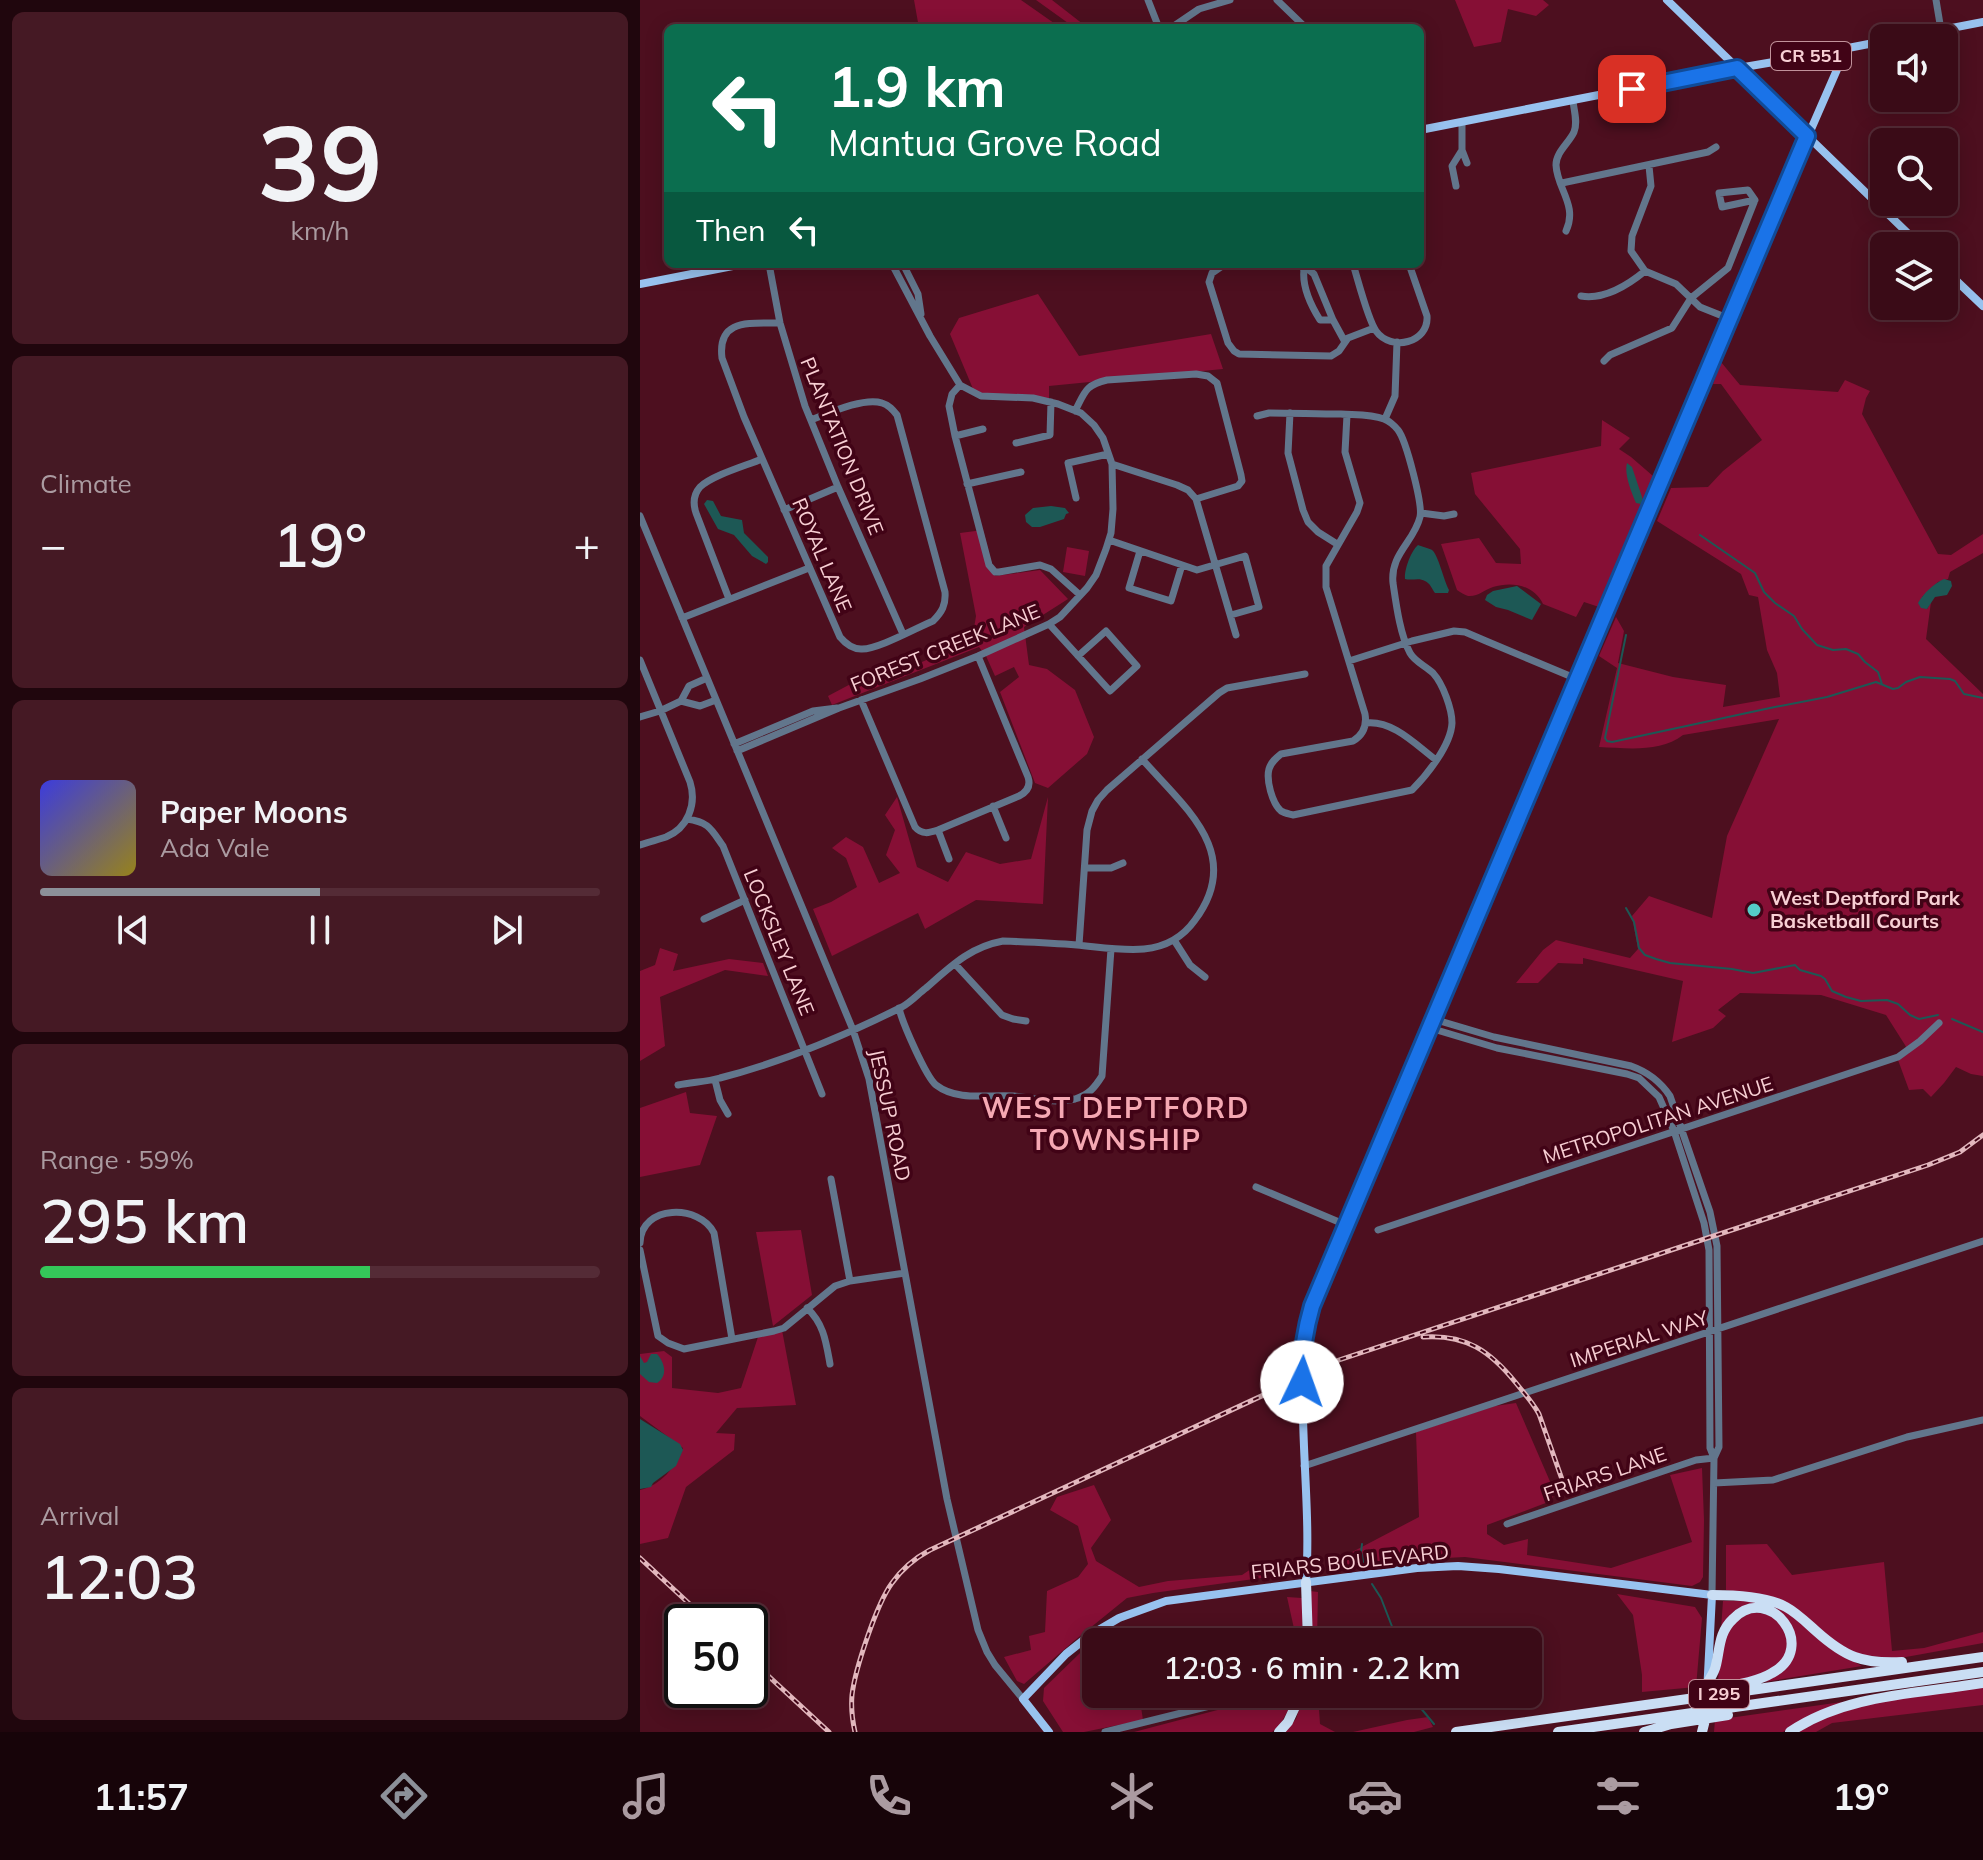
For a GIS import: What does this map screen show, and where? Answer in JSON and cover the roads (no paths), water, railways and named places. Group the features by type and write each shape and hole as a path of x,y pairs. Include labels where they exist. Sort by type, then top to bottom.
{"highway":[{"path":"1306,1582 1308,1628"},
{"path":"1712,1595 1777,1603 1801,1618 1839,1651 1854,1658 1899,1663 1983,1654"},
{"path":"1455,1732 1469,1725 1720,1688 1772,1674 1788,1659 1791,1645 1789,1627 1769,1610 1755,1608 1742,1611 1724,1630 1708,1682"},
{"name":"I 295","path":"1455,1732 1983,1654"},
{"name":"I 295","path":"1558,1732 1983,1672"},
{"path":"1644,1732 1671,1724 1954,1681 1966,1674"},
{"path":"1790,1732 1813,1718 1841,1707 1873,1699 1983,1683"},
{"path":"1279,1732 1294,1708"}],"main road":[{"path":"1667,0 1906,232"},
{"path":"1958,27 1983,22"},
{"name":"CR 551","path":"1424,129 1870,44"},
{"path":"1306,1582 1302,1371 1312,1306 1846,49"},
{"path":"640,284 722,268"},
{"path":"1958,282 1983,306"},
{"name":"FRIARS BOULEVARD","path":"1023,1699 1090,1635 1130,1613 1166,1601 1417,1568 1479,1567 1712,1595"},
{"path":"1712,1595 1713,1665"},
{"path":"1704,1728 1708,1682"},
{"name":"JESSUP ROAD","path":"1023,1699 1049,1732"}],"street":[{"path":"1148,0 1157,24"},
{"path":"1177,24 1199,9 1230,0"},
{"path":"1277,0 1302,24"},
{"path":"1936,0 1940,24"},
{"path":"1566,231 1571,212 1556,163 1574,131 1576,118 1573,101"},
{"path":"1462,122 1462,150 1467,163"},
{"path":"1562,183 1649,166 1708,152 1716,147"},
{"path":"1456,186 1452,166 1462,150"},
{"path":"1649,166 1651,186 1632,236 1631,251 1645,271 1676,284 1700,307 1730,319"},
{"path":"1748,190 1755,200 1722,207 1719,193 1748,190"},
{"path":"1604,361 1610,355 1672,328 1691,298 1728,268 1755,200"},
{"name":"PLANTATION DRIVE","path":"770,268 780,323 811,420 903,634"},
{"path":"894,268 960,385 949,400 955,436 989,565 995,572 1040,565 1051,569 1080,595"},
{"path":"905,268 918,294 921,317"},
{"path":"1219,268 1212,273 1209,282 1228,343 1234,351 1325,357 1335,354 1351,336 1374,328"},
{"path":"1304,268 1302,275 1315,312 1320,320 1333,320"},
{"path":"1306,268 1314,274 1345,342"},
{"path":"1354,268 1374,328 1383,338 1397,342 1420,337 1427,325 1427,316 1410,268"},
{"path":"1581,296 1592,298 1628,285 1645,271"},
{"name":"ROYAL LANE","path":"780,323 742,324 727,331 721,349 727,371 840,637 855,648 870,648 933,621 941,614 946,599 897,415 891,407 874,402 832,411 811,420"},
{"path":"1385,419 1395,396 1397,342"},
{"path":"1075,411 1085,391 1094,383 1196,374 1213,379 1217,383 1242,481 1233,488 1196,499"},
{"name":"FOREST CREEK LANE","path":"736,747 920,679 1049,624 1060,617 1096,575 1109,540 1113,509 1112,464 1103,438 1094,425 1081,413 1051,402 975,395 960,385"},
{"path":"1016,443 1050,435 1051,402"},
{"path":"1257,416 1269,413 1347,415 1385,419 1398,429 1420,499 1421,513 1393,566 1398,611 1411,656 1438,680 1452,727 1436,760 1412,790 1293,815 1283,812 1274,803 1269,766 1281,754 1353,741 1366,723 1326,587 1326,566 1360,503 1345,452 1347,415"},
{"path":"1290,413 1288,453 1303,510 1308,522 1337,544"},
{"path":"955,436 983,429"},
{"path":"1076,498 1068,463 1108,454"},
{"path":"729,599 693,504 695,495 699,488 715,478 762,459"},
{"path":"1112,464 1177,485 1188,490 1196,499 1236,635"},
{"path":"967,484 1021,472"},
{"path":"784,510 838,487"},
{"path":"1421,513 1454,514"},
{"name":"JESSUP ROAD","path":"640,516 853,1030 869,1079 947,1499 978,1630 995,1665 1023,1699"},
{"path":"1109,540 1201,570 1245,556 1259,607 1231,615"},
{"path":"640,545 650,541"},
{"path":"1140,551 1129,588 1171,601 1182,565"},
{"path":"682,618 809,568"},
{"path":"1049,624 1078,656 1110,691 1137,666 1106,631 1078,656"},
{"path":"1349,661 1454,631 1465,632 1577,679"},
{"path":"861,700 915,827 921,833 938,830 1023,794 1028,789 1029,781 978,656"},
{"path":"640,660 693,791 687,819 675,832 640,845"},
{"path":"1079,945 1087,830 1098,800 1227,688 1305,674"},
{"path":"640,717 681,701 689,686 707,678"},
{"path":"681,701 700,706 716,700"},
{"path":"1366,723 1383,723 1392,727 1436,760"},
{"path":"678,1085 715,1080 752,1070 853,1030 907,1004 976,948 990,943 1003,941 1146,949 1174,940 1191,926 1209,897 1213,879 1212,849 1197,822 1142,759"},
{"path":"993,806 1006,838"},
{"name":"LOCKSLEY LANE","path":"687,819 709,825 723,846 822,1094"},
{"path":"938,830 949,859"},
{"path":"1085,868 1111,868 1123,863"},
{"path":"704,919 745,900"},
{"path":"1174,940 1190,965 1205,977"},
{"path":"899,1008 923,1068 938,1086 978,1097 1014,1096 1058,1101 1076,1098 1092,1091 1102,1076 1111,949"},
{"path":"955,964 1002,1015 1026,1021"},
{"path":"1432,1023 1505,1050 1639,1078 1659,1097 1678,1130 1714,1225 1718,1255 1719,1447 1714,1458"},
{"name":"METROPOLITAN AVENUE","path":"1378,1230 1898,1057 1939,1023"},
{"path":"715,1080 720,1100 728,1114"},
{"path":"1678,1130 1704,1223 1710,1277 1710,1448 1714,1458 1712,1595"},
{"path":"831,1179 850,1281"},
{"path":"1256,1187 1346,1225"},
{"path":"640,1243 642,1225 663,1212 679,1212 698,1217 709,1224 714,1233 732,1339"},
{"name":"IMPERIAL WAY","path":"1304,1466 1983,1241"},
{"path":"640,1250 658,1336 684,1349 784,1328 835,1286 905,1273"},
{"path":"807,1308 818,1319 825,1333 830,1364"},
{"path":"1714,1483 1773,1480 1907,1437 1983,1420"},
{"name":"FRIARS LANE","path":"1507,1524 1696,1460 1714,1458"},
{"path":"1105,1732 1202,1708"}],"water":[{"path":"1627,463 1632,467 1643,500 1641,504 1636,503 1630,488"},
{"path":"707,500 713,501 721,516 742,520 744,533 768,557 766,564 752,556 734,535 718,529 704,504"},
{"path":"1033,508 1065,508 1069,513 1064,519 1040,527 1032,527 1026,522 1025,515"},
{"path":"1418,545 1434,552 1448,593 1435,593 1423,580 1405,579 1408,561"},
{"path":"1944,579 1951,581 1952,586 1947,595 1935,597 1927,609 1921,608 1918,603 1923,596"},
{"path":"1517,586 1541,604 1532,620 1485,600 1493,591"},
{"path":"651,1354 657,1354 663,1365 663,1377 657,1383 649,1382 640,1374 640,1356 644,1363"},
{"path":"640,1419 680,1444 683,1450 676,1466 651,1487 640,1489"}],"waterway":[{"path":"1700,535 1755,573 1764,592 1794,616 1817,645 1858,654 1878,672 1882,684"},
{"path":"1626,635 1605,738 1612,742 1827,697 1876,682 1893,689 1920,677 1950,679 1964,694 1983,698"},
{"path":"1626,908 1634,922 1639,948 1645,955 1656,959 1753,973 1795,965 1800,970 1821,976 1832,991 1846,997 1861,1001 1887,1000 1919,1019 1938,1015"},
{"path":"1952,1019 1983,1032"},
{"path":"1362,1544 1365,1566"},
{"path":"1372,1584 1393,1628"},
{"path":"1421,1708 1434,1724"}],"railway":[{"path":"855,1732 852,1695 857,1669 874,1620 896,1578 909,1564 930,1550 1339,1360 1928,1165 1960,1152 1983,1135"},
{"path":"1423,1337 1452,1338 1464,1342 1497,1362 1539,1414 1564,1485"},
{"path":"640,1558 690,1604"},
{"path":"768,1676 829,1732"}],"place":[{"name":"West Deptford Park Basketball Courts","path":"1754,910"}],"district":[{"name":"WEST DEPTFORD TOWNSHIP","path":"1116,1124"}]}
